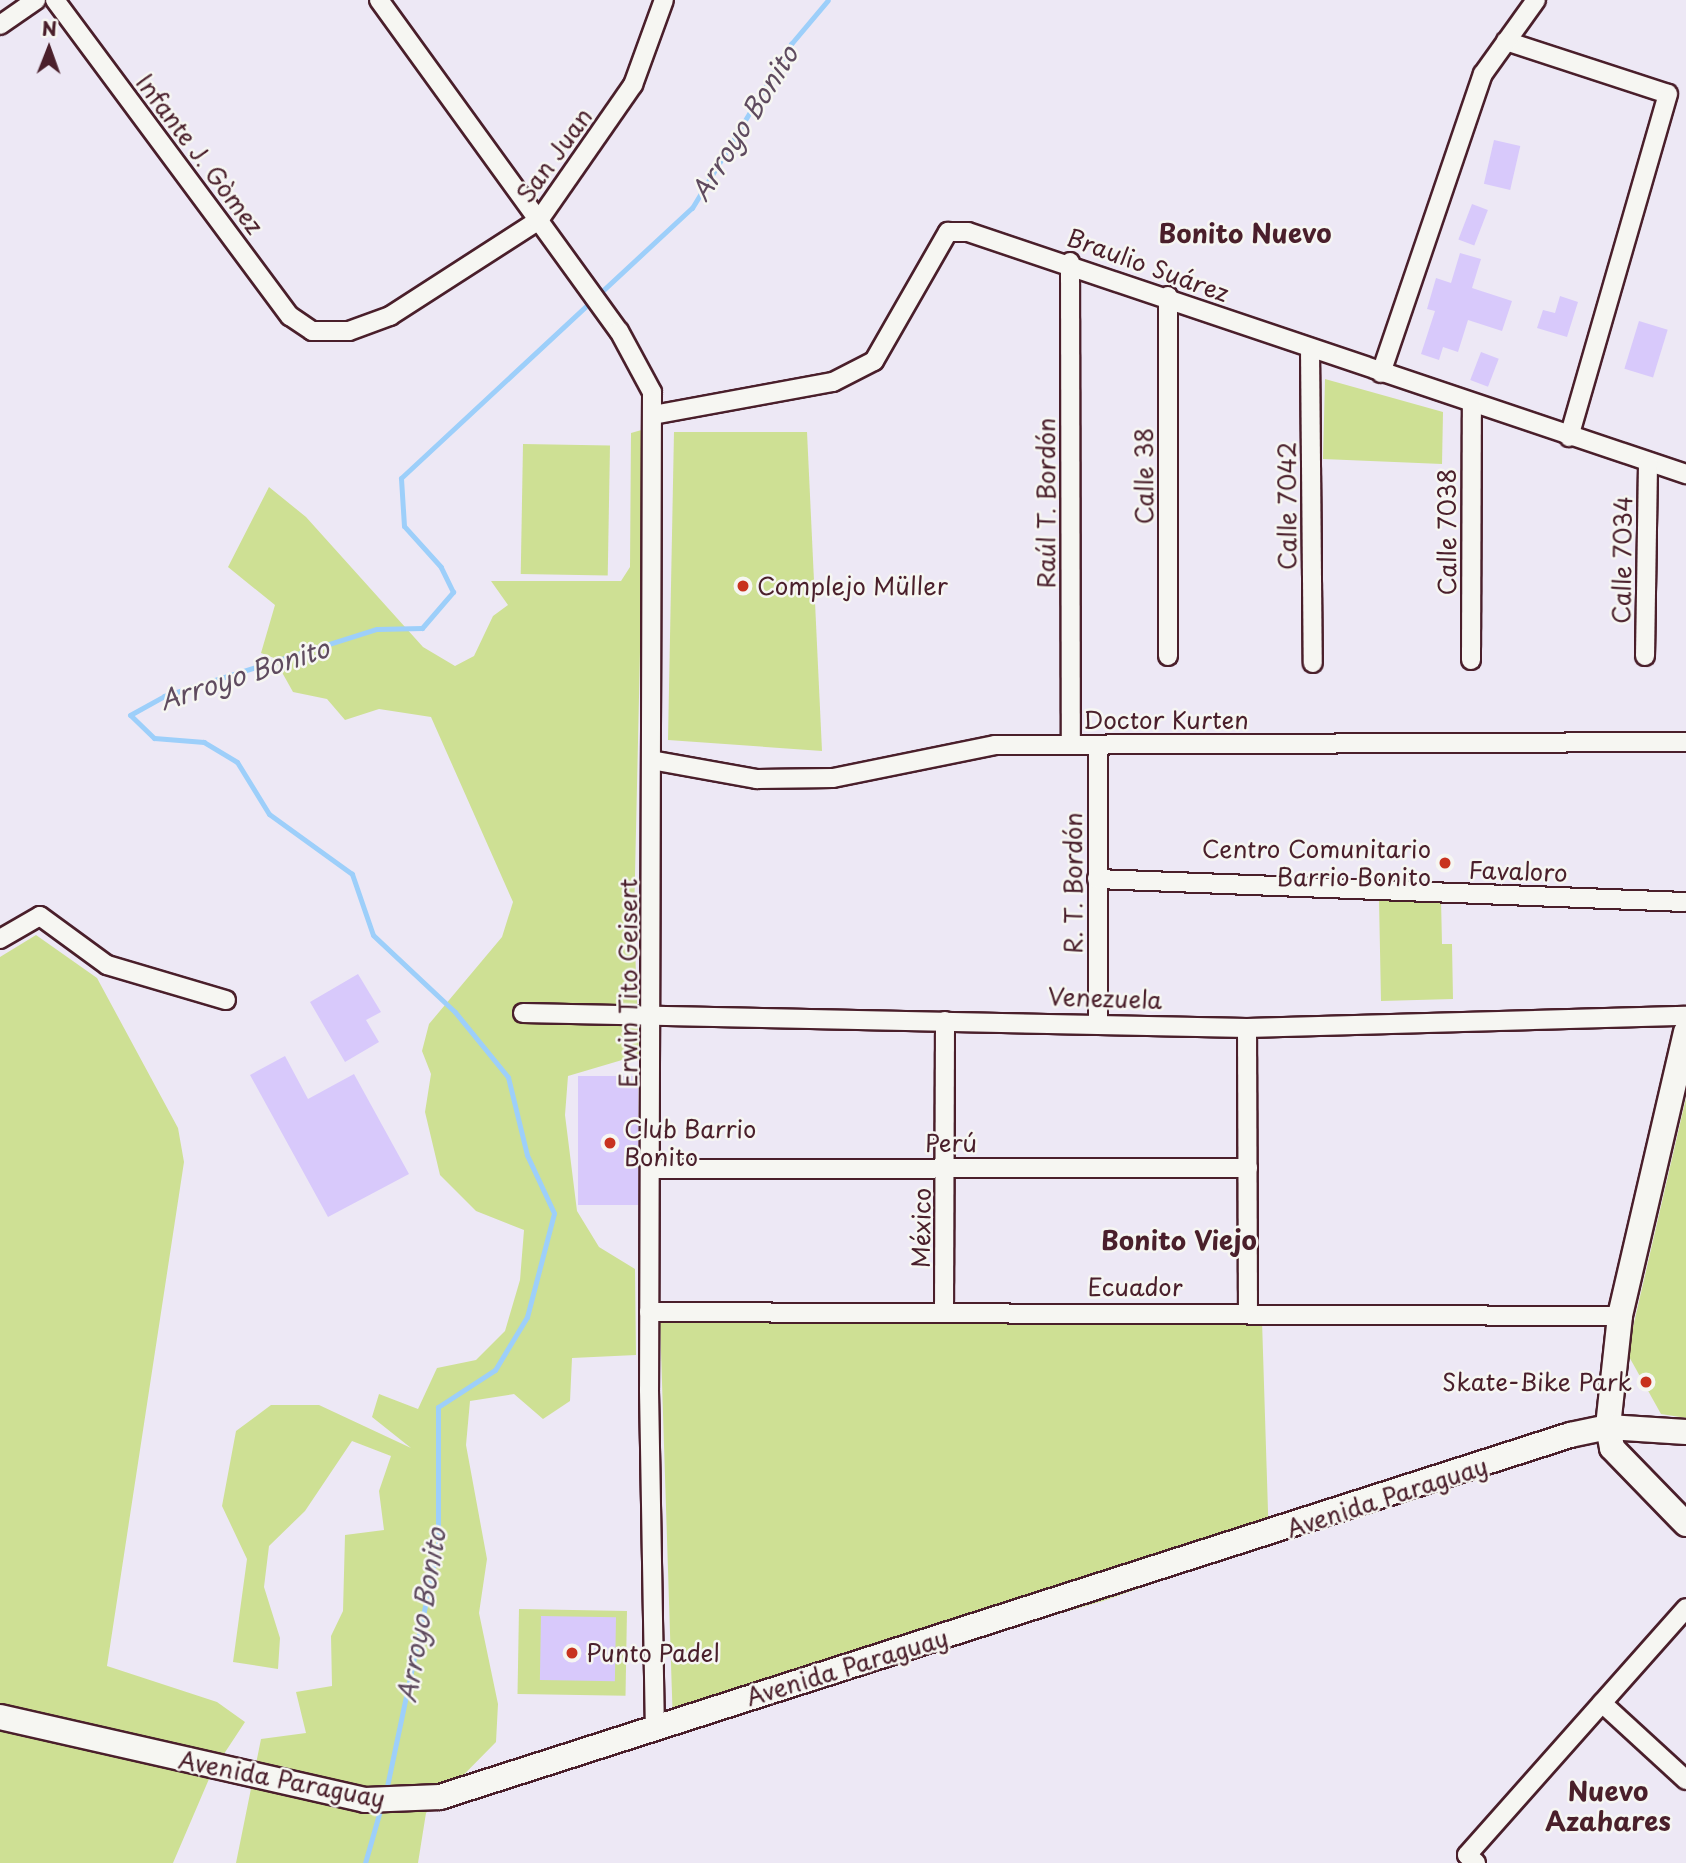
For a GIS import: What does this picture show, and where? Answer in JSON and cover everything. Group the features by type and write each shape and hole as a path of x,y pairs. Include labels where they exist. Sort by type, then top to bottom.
{"main road":[{"path":"1686,1032 1620,1316 1608,1427 1612,1448 1686,1524"},
{"name":"Avenida Paraguay","path":"0,1717 365,1800 400,1802 440,1797 654,1727 1608,1427 1686,1432"}],"street":[{"path":"0,24 36,0"},
{"name":"Infante J. Gòmez","path":"55,0 290,316 312,331"},
{"name":"Erwin Tito Geisert","path":"379,0 577,270 619,331 652,392 651,760 654,1015 649,1312 654,1727"},
{"name":"San Juan","path":"312,331 349,331 390,316 539,220 633,85 664,0"},
{"path":"1381,373 1483,74 1536,0"},
{"path":"1506,41 1668,94 1569,437"},
{"name":"Braulio Suárez","path":"653,415 833,382 874,360 948,232 968,232 1069,262 1310,349 1648,464 1686,474"},
{"name":"Raúl T. Bordón","path":"1069,262 1071,745"},
{"name":"Calle 38","path":"1168,296 1168,656"},
{"name":"Calle 7042","path":"1310,349 1313,663"},
{"name":"Calle 7038","path":"1471,660 1472,404"},
{"name":"Calle 7034","path":"1646,656 1648,464"},
{"name":"Doctor Kurten","path":"651,760 757,779 833,778 995,745 1686,742"},
{"name":"R. T. Bordón","path":"1098,745 1098,1021"},
{"name":"Favaloro","path":"1097,880 1686,902"},
{"path":"0,939 40,916 107,965 226,1000"},
{"name":"Venezuela","path":"523,1013 945,1021 1098,1021 1247,1028 1686,1016"},
{"name":"México","path":"944,1311 945,1021"},
{"path":"1247,1028 1248,1311"},
{"name":"Perú","path":"653,1169 1248,1168"},
{"name":"Ecuador","path":"649,1312 1248,1311 1620,1316"},
{"path":"1476,1863 1467,1855 1686,1608"},
{"path":"1602,1703 1686,1780"}],"green space":[{"path":"1325,379 1443,412 1442,464 1323,459"},
{"path":"645,429 634,920 639,1055 568,1076 565,1115 577,1211 599,1247 635,1269 636,1355 572,1358 570,1401 543,1419 514,1394 470,1401 466,1445 487,1559 479,1613 498,1704 496,1742 426,1813 418,1863 236,1863 261,1739 306,1733 296,1692 332,1686 331,1636 343,1611 345,1535 384,1530 379,1491 391,1456 352,1441 305,1511 269,1546 264,1587 280,1638 278,1669 233,1662 247,1559 222,1506 236,1431 271,1405 319,1405 411,1448 372,1417 379,1394 418,1409 437,1368 476,1360 505,1331 520,1280 524,1230 476,1211 440,1175 425,1112 431,1074 422,1051 429,1024 502,937 513,902 431,717 379,709 345,720 327,699 293,692 274,658 261,653 275,605 228,567 269,487 306,517 423,647 455,666 474,656 493,616 508,605 491,581 621,581 630,567 631,433"},
{"name":"Complejo Müller","path":"674,432 807,432 822,751 668,740"},
{"path":"523,444 610,446 608,575 521,574"},
{"path":"1441,899 1442,944 1452,944 1453,999 1381,1001 1379,900"},
{"path":"36,935 97,978 178,1128 184,1162 107,1666 217,1702 245,1722 212,1772 173,1863 0,1863 0,957"},
{"path":"1686,1098 1686,1418 1661,1414 1627,1353"},
{"path":"660,1320 1262,1321 1269,1543 1103,1601 673,1726"},
{"name":"Punto Padel","path":"519,1609 627,1611 626,1696 518,1694"}],"building":[{"path":"1494,140 1520,146 1510,190 1484,184"},
{"path":"1472,204 1488,210 1474,246 1458,239"},
{"path":"1460,253 1481,259 1472,288 1512,301 1502,331 1468,320 1458,352 1443,347 1439,360 1421,354 1435,311 1427,309 1436,278 1451,283"},
{"path":"1560,296 1578,302 1567,337 1537,328 1543,310 1555,313"},
{"path":"1639,321 1668,330 1653,378 1624,369"},
{"path":"1481,352 1499,359 1488,387 1470,380"},
{"path":"358,974 381,1012 366,1020 379,1042 345,1062 310,1002"},
{"path":"285,1056 308,1099 354,1074 409,1174 328,1217 250,1075"},
{"name":"Club Barrio Bonito","path":"578,1076 638,1076 638,1205 578,1205"},
{"path":"541,1616 616,1617 615,1681 540,1680"}],"waterway":[{"name":"Arroyo Bonito","path":"386,1791 438,1544 438,1407 495,1370 527,1317 554,1213 527,1155 508,1077 455,1012 373,935 352,874 269,814 237,762 204,742 154,738 130,715 164,696 377,629 422,628 453,592 441,567 404,526 401,478 692,208 791,44 828,0"},
{"name":"Arroyo Bonito","path":"365,1863 381,1807"}],"place":[{"name":"Complejo Müller","path":"743,586"},
{"name":"Centro Comunitario Barrio Bonito","path":"1445,863"},
{"name":"Club Barrio Bonito","path":"610,1143"},
{"name":"Skate-Bike Park","path":"1646,1382"},
{"name":"Punto Padel","path":"572,1653"}],"district":[{"name":"Bonito Nuevo","path":"1245,233"},
{"name":"Bonito Viejo","path":"1179,1240"},
{"name":"Nuevo Azahares","path":"1608,1806"}]}
